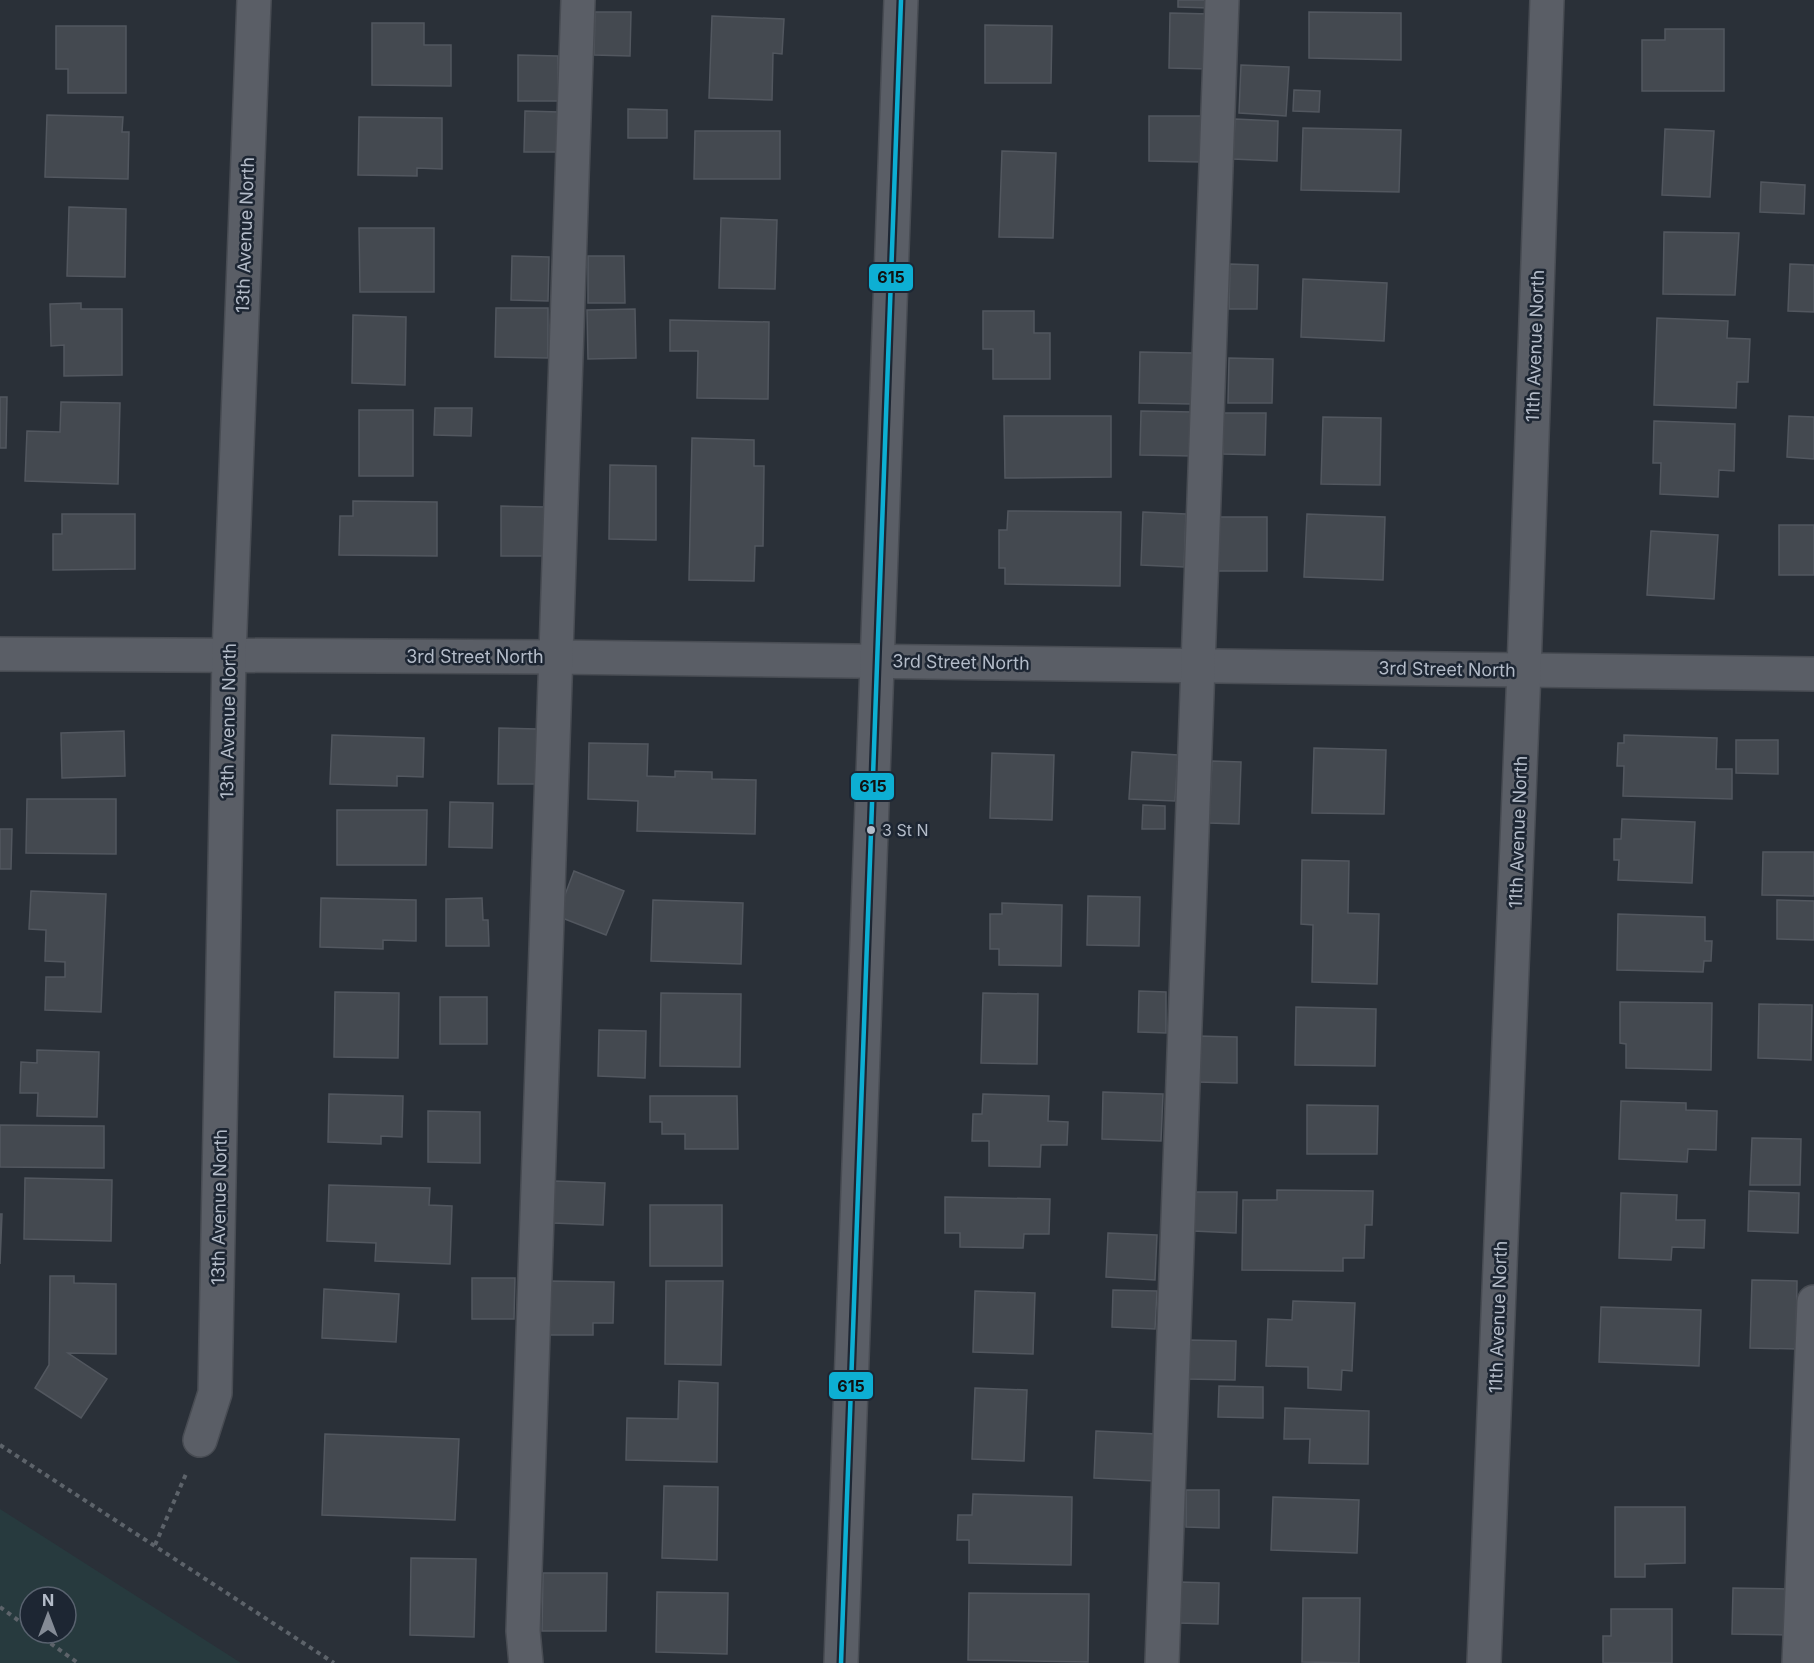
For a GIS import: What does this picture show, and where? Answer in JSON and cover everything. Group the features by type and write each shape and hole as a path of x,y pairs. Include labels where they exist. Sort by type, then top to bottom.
{"street":[{"name":"13th Avenue North","path":"200,1440 215,1393 229,655 254,0"},
{"path":"526,1663 523,1632 578,0"},
{"path":"842,1663 901,0"},
{"path":"1162,1663 1222,0"},
{"name":"11th Avenue North","path":"1484,1663 1524,670 1547,0"},
{"name":"3rd Street North","path":"0,654 556,657 1814,674"},
{"path":"1799,1663 1814,1302"}],"path":[{"path":"155,1545 200,1440"},
{"path":"0,1445 334,1663"},
{"path":"0,1607 18,1620"},
{"path":"53,1645 78,1663"}],"green space":[{"path":"0,1509 241,1663 0,1663"}],"building":[{"path":"1178,0 1209,0 1209,8 1178,7"},
{"path":"595,12 631,12 630,56 594,55"},
{"path":"1309,12 1401,13 1401,60 1309,58"},
{"path":"1170,13 1210,14 1208,69 1169,68"},
{"path":"712,16 784,19 782,54 773,53 772,100 709,98"},
{"path":"372,23 424,23 424,45 451,45 451,86 372,85"},
{"path":"985,25 1052,26 1051,83 985,83"},
{"path":"56,26 126,26 126,93 68,93 68,69 56,69"},
{"path":"1665,29 1724,29 1724,91 1642,91 1642,40 1665,40"},
{"path":"518,55 558,56 558,101 518,101"},
{"path":"1241,65 1289,67 1286,116 1239,113"},
{"path":"1294,90 1320,91 1319,112 1293,111"},
{"path":"628,109 667,110 667,138 628,138"},
{"path":"525,111 559,112 558,152 524,152"},
{"path":"47,115 123,117 122,132 129,132 128,179 45,177"},
{"path":"1149,116 1201,116 1200,162 1149,161"},
{"path":"359,117 442,118 442,169 417,168 417,176 358,175"},
{"path":"1235,119 1278,121 1277,161 1233,159"},
{"path":"1303,128 1401,130 1399,192 1301,190"},
{"path":"1665,129 1714,131 1710,197 1662,195"},
{"path":"695,131 780,131 780,179 694,179"},
{"path":"1002,151 1056,153 1053,238 999,237"},
{"path":"1761,182 1805,185 1804,214 1760,212"},
{"path":"69,207 126,209 125,277 67,276"},
{"path":"721,218 777,220 775,289 719,288"},
{"path":"359,228 434,228 434,292 360,292"},
{"path":"1664,232 1739,233 1735,295 1663,294"},
{"path":"512,256 549,257 548,301 511,300"},
{"path":"588,256 624,256 625,303 588,303"},
{"path":"1230,264 1258,265 1257,309 1229,309"},
{"path":"1790,264 1814,265 1814,312 1788,311"},
{"path":"1303,279 1387,283 1384,341 1301,337"},
{"path":"81,303 81,309 122,309 122,375 64,376 64,345 51,346 50,304"},
{"path":"496,308 548,308 548,358 495,357"},
{"path":"635,309 636,358 588,359 587,310"},
{"path":"983,311 1034,311 1034,333 1050,333 1050,379 993,379 993,349 983,349"},
{"path":"353,315 406,317 405,385 352,383"},
{"path":"1657,318 1728,321 1727,338 1750,339 1748,382 1737,382 1736,408 1654,405"},
{"path":"670,320 769,322 768,399 697,398 698,351 670,351"},
{"path":"1140,352 1193,353 1191,404 1139,403"},
{"path":"1229,358 1273,359 1272,403 1228,403"},
{"path":"0,397 7,397 6,448 0,448"},
{"path":"61,402 120,403 118,484 25,481 27,431 60,432"},
{"path":"435,408 472,408 471,436 434,435"},
{"path":"359,410 413,410 413,476 359,476"},
{"path":"1141,411 1193,412 1192,456 1140,455"},
{"path":"1223,413 1266,413 1265,455 1223,454"},
{"path":"1004,416 1111,416 1111,477 1005,478"},
{"path":"1789,416 1814,417 1814,459 1787,457"},
{"path":"1323,417 1381,418 1380,485 1321,484"},
{"path":"1654,421 1735,424 1734,471 1719,470 1718,497 1660,494 1661,463 1653,463"},
{"path":"692,438 754,440 754,466 764,466 763,546 755,546 754,581 689,580"},
{"path":"610,465 656,466 656,540 609,539"},
{"path":"353,501 437,502 437,556 339,555 340,516 353,516"},
{"path":"501,506 547,507 546,556 501,556"},
{"path":"1008,511 1121,512 1120,586 1005,584 1005,568 999,568 999,530 1007,530"},
{"path":"1143,512 1186,514 1184,567 1141,565"},
{"path":"62,514 135,514 135,569 53,570 53,534 62,534"},
{"path":"1307,514 1385,517 1383,580 1304,577"},
{"path":"1216,517 1267,517 1267,571 1217,571"},
{"path":"1779,525 1814,525 1814,575 1779,575"},
{"path":"1651,531 1718,535 1714,599 1647,595"},
{"path":"499,728 537,729 536,784 498,784"},
{"path":"124,731 125,776 62,778 61,733"},
{"path":"332,735 424,738 423,777 397,776 397,786 330,784"},
{"path":"1624,735 1717,738 1716,769 1732,769 1732,799 1623,796 1624,766 1617,766 1618,743 1624,743"},
{"path":"1736,740 1778,740 1778,774 1736,773"},
{"path":"589,743 648,744 647,776 675,777 675,771 712,772 712,779 756,780 755,834 637,831 638,801 588,799"},
{"path":"1314,748 1386,750 1384,814 1312,813"},
{"path":"1132,752 1178,755 1175,801 1129,799"},
{"path":"992,753 1054,755 1052,820 990,818"},
{"path":"1212,761 1241,762 1239,824 1209,823"},
{"path":"27,799 116,799 116,854 26,853"},
{"path":"450,802 493,803 492,848 449,847"},
{"path":"1143,805 1165,806 1165,829 1142,829"},
{"path":"337,810 427,810 426,865 337,865"},
{"path":"1622,819 1695,822 1692,883 1618,880 1619,860 1614,860 1614,839 1621,839"},
{"path":"0,829 12,829 11,869 0,869"},
{"path":"1763,852 1814,852 1814,896 1762,895"},
{"path":"1302,860 1349,861 1348,913 1379,914 1377,984 1312,982 1313,925 1301,924"},
{"path":"574,871 624,891 606,935 557,916"},
{"path":"31,891 106,894 101,1012 45,1010 46,977 65,977 65,962 45,961 46,930 29,929"},
{"path":"1088,896 1140,897 1139,946 1087,945"},
{"path":"321,898 416,900 416,941 383,940 383,949 320,947"},
{"path":"482,898 483,920 488,920 489,946 446,946 446,899"},
{"path":"653,900 743,903 741,964 651,961"},
{"path":"1777,900 1814,901 1814,940 1777,939"},
{"path":"1002,903 1062,905 1061,966 999,965 999,949 990,949 990,914 1002,914"},
{"path":"1618,914 1705,917 1705,941 1712,941 1711,961 1704,961 1703,972 1617,970"},
{"path":"1139,991 1166,992 1166,1033 1138,1032"},
{"path":"335,992 399,993 398,1058 334,1057"},
{"path":"661,993 741,994 740,1067 660,1066"},
{"path":"983,993 1038,994 1037,1064 981,1063"},
{"path":"440,997 487,997 487,1044 440,1044"},
{"path":"1620,1002 1712,1003 1711,1070 1626,1068 1626,1044 1620,1043"},
{"path":"1759,1004 1812,1005 1811,1060 1758,1058"},
{"path":"1296,1007 1376,1009 1375,1066 1295,1065"},
{"path":"599,1030 646,1031 645,1078 598,1076"},
{"path":"1198,1036 1237,1037 1237,1083 1197,1082"},
{"path":"37,1050 99,1052 97,1117 37,1116 38,1093 20,1093 21,1062 37,1063"},
{"path":"1103,1092 1163,1094 1161,1141 1102,1139"},
{"path":"329,1094 403,1096 402,1137 381,1136 381,1144 328,1142"},
{"path":"983,1094 1049,1096 1048,1121 1068,1122 1067,1145 1041,1145 1040,1167 989,1166 989,1141 972,1141 973,1114 982,1114"},
{"path":"650,1096 737,1096 738,1149 685,1149 685,1134 662,1134 662,1122 650,1122"},
{"path":"1621,1101 1686,1103 1686,1110 1717,1111 1716,1150 1688,1149 1687,1162 1619,1159"},
{"path":"1307,1105 1378,1106 1377,1154 1307,1154"},
{"path":"428,1111 480,1112 480,1163 428,1162"},
{"path":"0,1125 104,1126 104,1168 0,1167"},
{"path":"1752,1138 1801,1139 1800,1185 1750,1185"},
{"path":"25,1178 112,1180 111,1241 24,1239"},
{"path":"555,1181 605,1183 603,1225 553,1223"},
{"path":"329,1185 430,1188 429,1205 452,1206 450,1264 375,1261 376,1243 327,1241"},
{"path":"1277,1190 1373,1191 1372,1225 1365,1225 1364,1258 1343,1258 1343,1271 1242,1270 1243,1200 1277,1200"},
{"path":"1749,1191 1799,1193 1798,1233 1748,1231"},
{"path":"1194,1192 1237,1192 1236,1233 1193,1231"},
{"path":"1621,1193 1677,1195 1676,1220 1705,1220 1704,1248 1672,1247 1671,1260 1619,1258"},
{"path":"945,1197 1050,1199 1049,1234 1024,1234 1023,1248 960,1247 960,1233 945,1233"},
{"path":"650,1205 722,1205 722,1266 650,1266"},
{"path":"0,1214 2,1214 0,1264"},
{"path":"1108,1233 1157,1235 1155,1280 1106,1277"},
{"path":"50,1276 74,1276 74,1283 116,1284 116,1354 68,1353 107,1379 81,1418 35,1388 49,1365"},
{"path":"472,1278 515,1278 514,1319 472,1319"},
{"path":"1752,1280 1797,1281 1796,1349 1750,1348"},
{"path":"550,1281 614,1282 613,1323 593,1323 593,1335 550,1335"},
{"path":"666,1281 723,1281 721,1365 665,1364"},
{"path":"324,1289 399,1294 396,1342 322,1338"},
{"path":"1113,1290 1157,1291 1155,1329 1112,1327"},
{"path":"975,1291 1035,1293 1033,1354 973,1352"},
{"path":"1293,1301 1355,1303 1352,1371 1342,1370 1341,1390 1308,1388 1308,1367 1266,1366 1268,1319 1292,1320"},
{"path":"1601,1307 1701,1310 1699,1366 1599,1362"},
{"path":"1188,1340 1236,1341 1235,1380 1187,1379"},
{"path":"679,1381 718,1383 717,1462 626,1460 627,1418 678,1419"},
{"path":"1219,1386 1263,1387 1263,1418 1218,1417"},
{"path":"975,1388 1027,1390 1024,1461 972,1459"},
{"path":"1285,1408 1369,1411 1368,1464 1309,1463 1310,1439 1284,1439"},
{"path":"1096,1431 1157,1434 1155,1481 1094,1478"},
{"path":"325,1434 459,1439 455,1520 322,1515"},
{"path":"664,1486 718,1487 717,1560 662,1558"},
{"path":"1186,1490 1219,1490 1219,1528 1186,1527"},
{"path":"973,1494 1072,1497 1071,1565 969,1563 969,1540 957,1540 958,1515 972,1515"},
{"path":"1273,1497 1359,1500 1357,1553 1271,1550"},
{"path":"1615,1507 1685,1507 1685,1563 1645,1564 1645,1577 1615,1577"},
{"path":"411,1558 476,1559 474,1637 410,1635"},
{"path":"543,1573 607,1573 606,1631 542,1631"},
{"path":"1178,1582 1219,1583 1218,1624 1177,1623"},
{"path":"1733,1588 1788,1589 1787,1635 1732,1634"},
{"path":"657,1592 728,1593 727,1654 656,1652"},
{"path":"969,1593 1089,1594 1088,1662 968,1660"},
{"path":"1303,1598 1360,1598 1359,1663 1302,1662"},
{"path":"1611,1609 1672,1609 1672,1663 1603,1663 1603,1636 1611,1636"}],"transit line":[{"name":"615","path":"841,1663 901,0"}],"place":[{"name":"3 St N","path":"871,830"}]}
